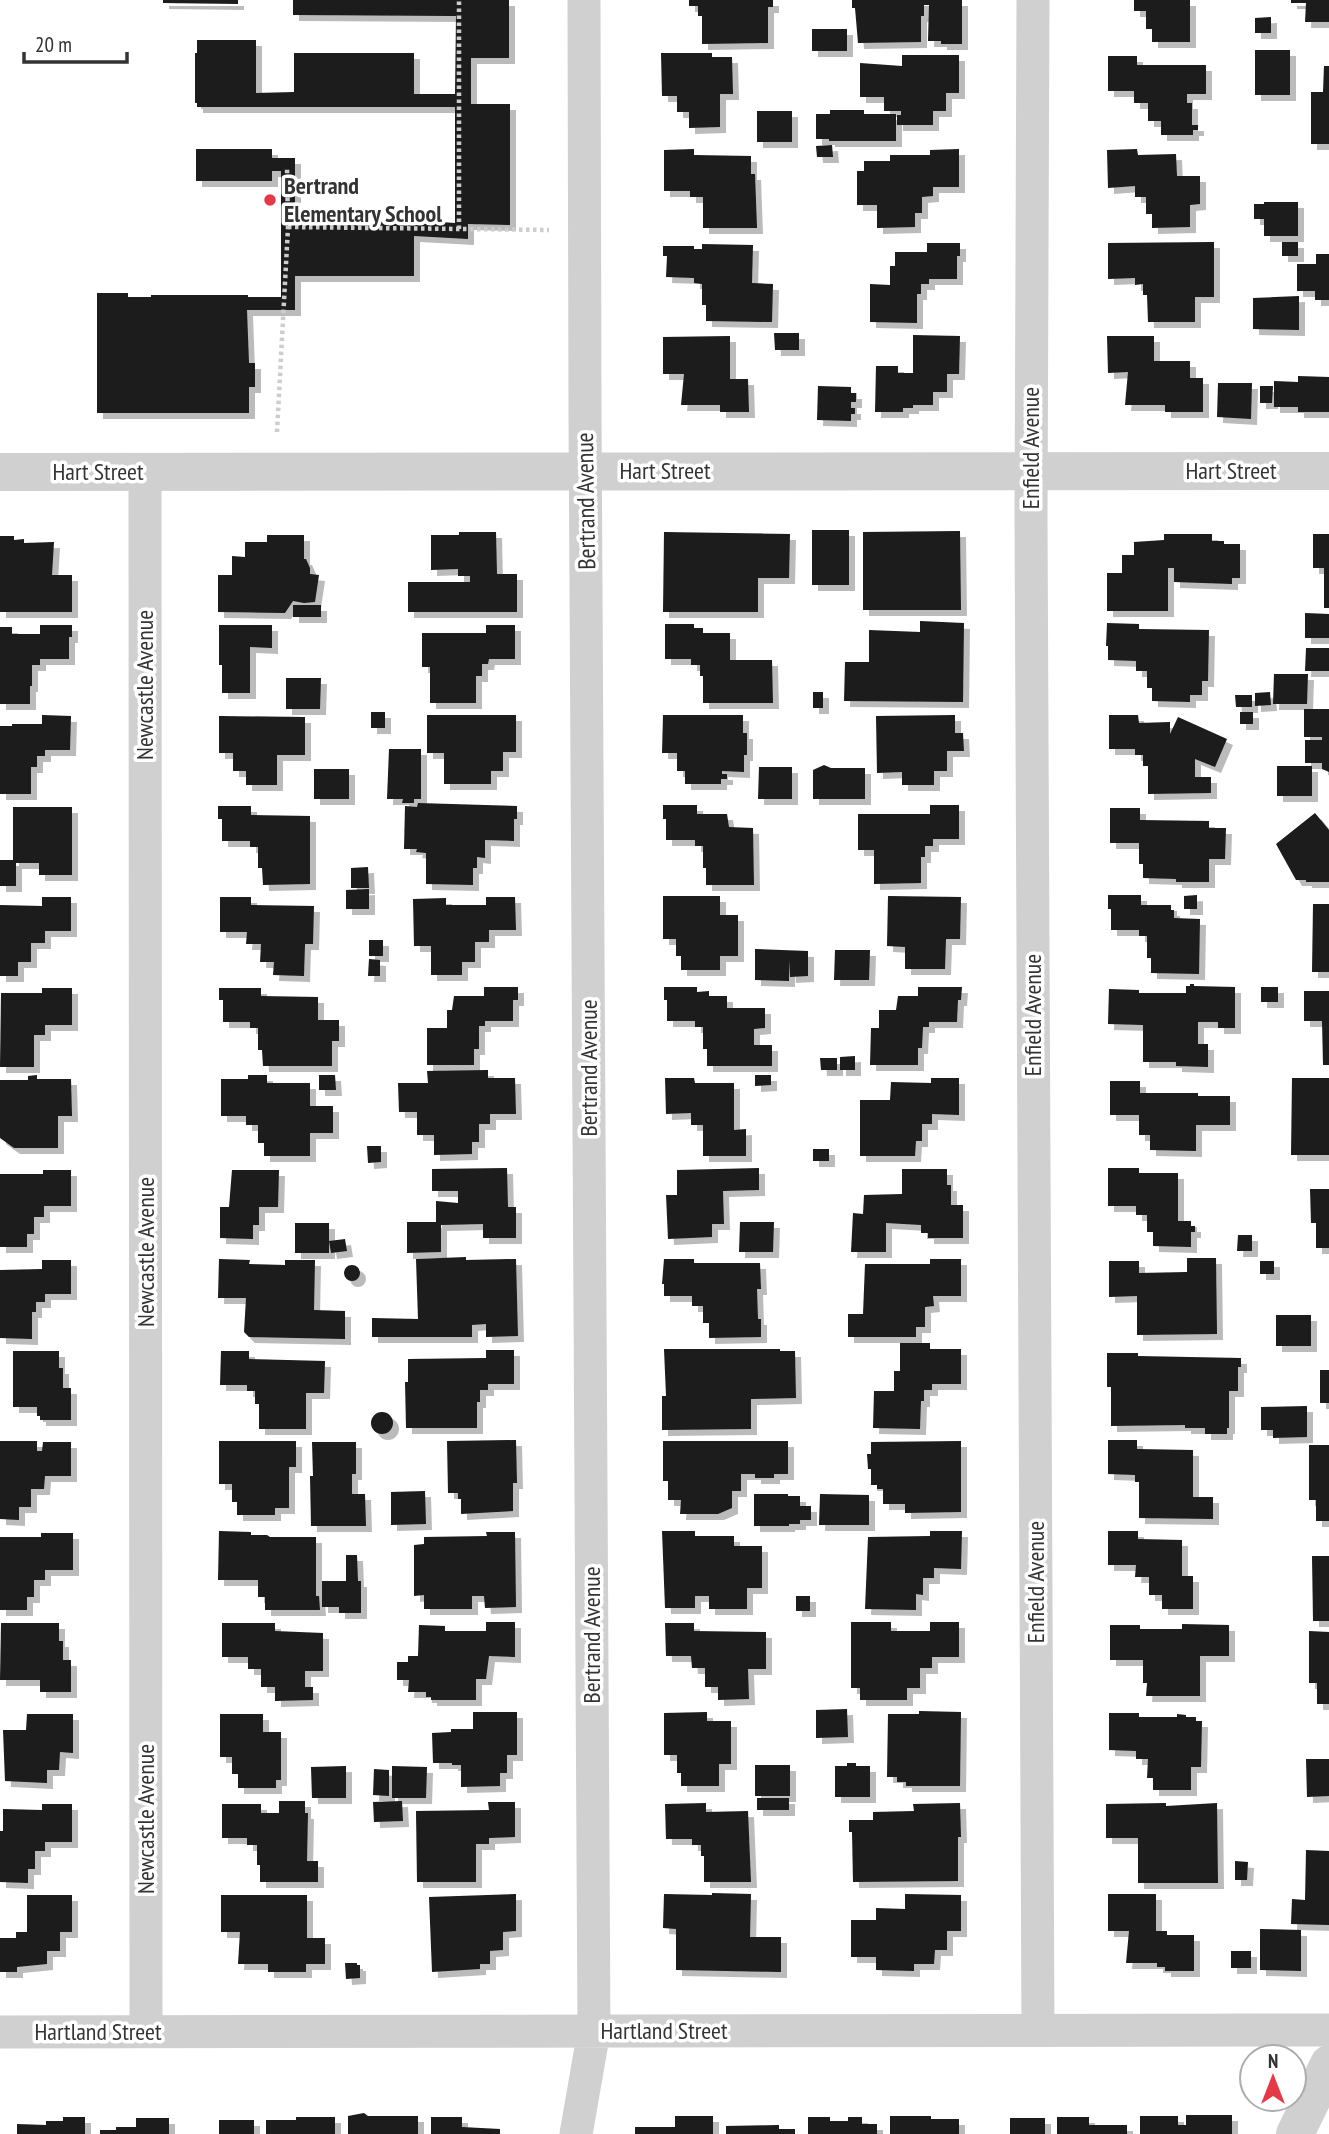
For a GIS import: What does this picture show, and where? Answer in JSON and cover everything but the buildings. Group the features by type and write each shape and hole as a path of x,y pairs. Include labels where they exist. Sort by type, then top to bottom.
{"street":[{"name":"Bertrand Avenue","path":"576,2134 594,2031 584,0"},
{"name":"Enfield Avenue","path":"1033,0 1031,471 1038,2030"},
{"name":"Hart Street","path":"0,472 1329,471"},
{"name":"Newcastle Avenue","path":"145,472 146,2031"},
{"name":"Hartland Street","path":"0,2032 1329,2030"},
{"path":"1295,2134 1329,2064"}],"path":[{"path":"459,0 459,229"},
{"path":"277,432 288,227 287,167"},
{"path":"288,227 549,230"}],"place":[{"name":"Bertrand Elementary School","path":"270,200"}]}
